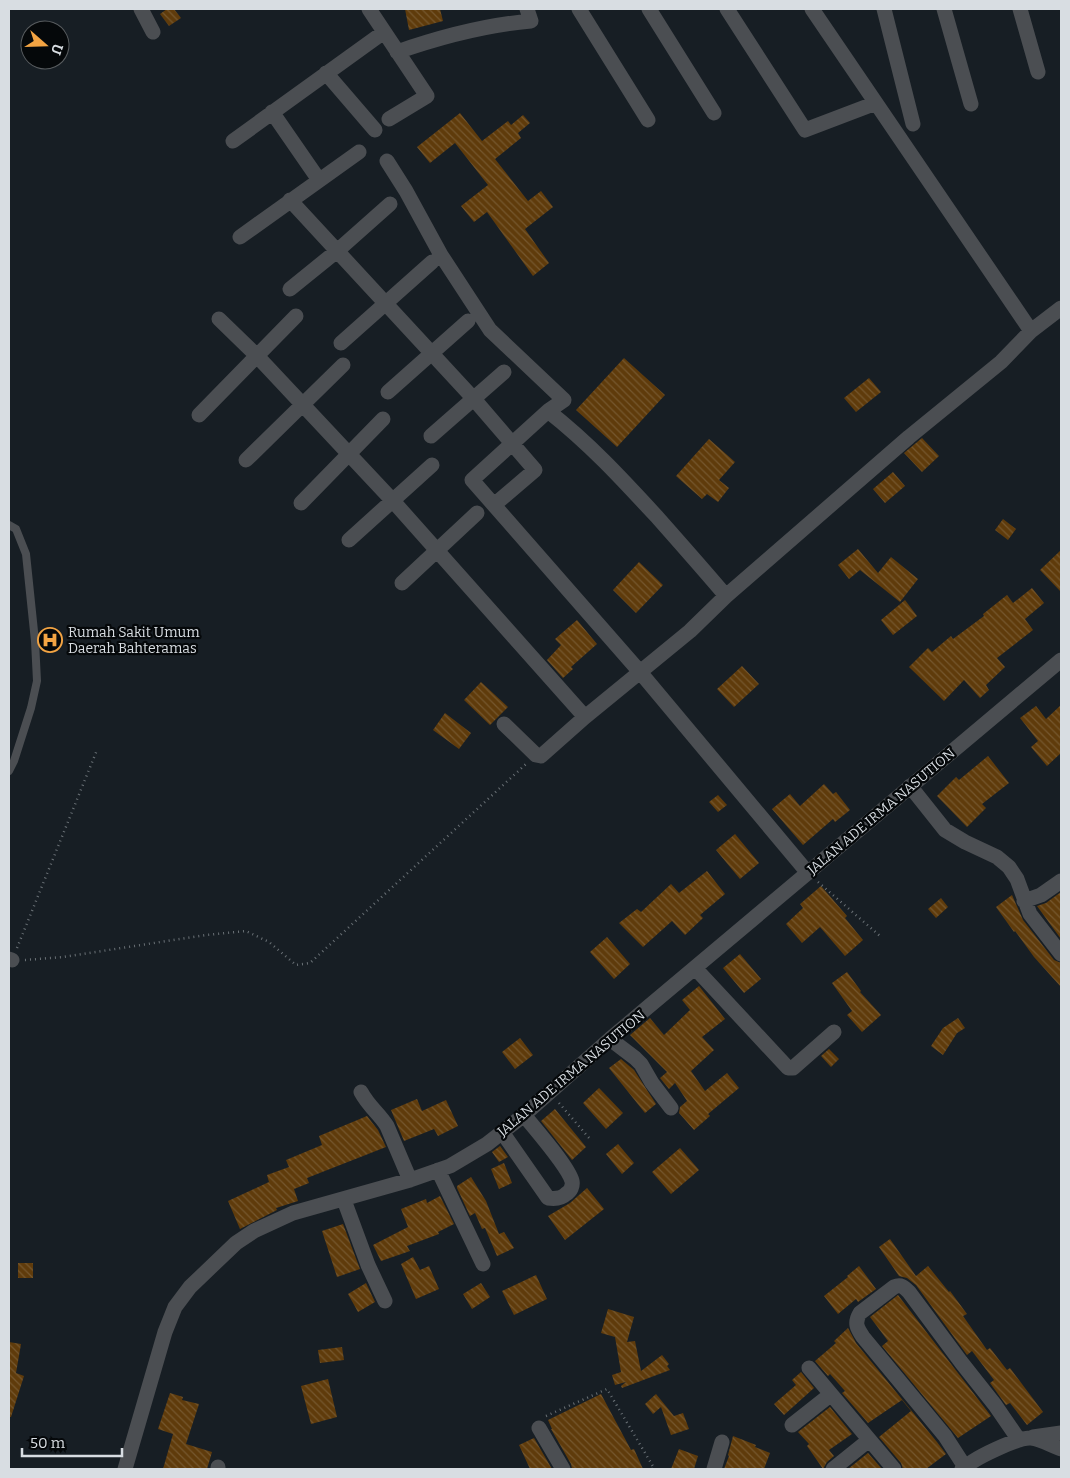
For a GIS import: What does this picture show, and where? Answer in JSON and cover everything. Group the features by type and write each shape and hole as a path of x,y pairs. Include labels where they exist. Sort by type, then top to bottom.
{"street":[{"path":"141,9 153,32"},
{"path":"368,9 427,96 389,119"},
{"path":"397,52 439,38 515,22 531,21 527,9"},
{"path":"579,9 648,120"},
{"path":"649,9 714,113"},
{"path":"727,9 804,130 876,103"},
{"path":"812,9 1031,331"},
{"path":"884,9 913,124"},
{"path":"944,9 971,104"},
{"path":"1020,9 1038,72"},
{"path":"233,141 384,32"},
{"path":"326,73 374,130"},
{"path":"272,112 319,180"},
{"path":"240,237 359,152"},
{"path":"387,161 406,191 441,255 490,330 564,400 548,411 472,480 640,672 808,873"},
{"path":"290,200 514,443 535,470 494,504"},
{"path":"290,289 390,204"},
{"path":"341,343 432,262"},
{"path":"504,724 536,755 541,756 584,717 690,631 726,596 908,437 1001,362 1031,331 1061,308"},
{"path":"199,415 296,316"},
{"path":"219,319 304,405 584,717"},
{"path":"388,392 468,321"},
{"path":"246,460 343,365"},
{"path":"431,436 504,372"},
{"path":"548,411 576,433 616,472 726,596"},
{"path":"301,502 382,419"},
{"path":"349,540 432,464"},
{"path":"402,583 477,513"},
{"name":"JALAN ADE IRMA NASUTION","path":"125,1469 165,1332 175,1307 185,1293 236,1243 254,1231 294,1213 410,1180 450,1166 477,1151 524,1115 610,1039 1061,660"},
{"path":"910,786 945,830 997,857 1009,868 1017,879 1024,901 1037,924 1061,954"},
{"path":"1024,901 1041,895 1061,881"},
{"path":"695,968 788,1068 793,1068 834,1032"},
{"path":"610,1039 641,1064 652,1083 671,1108"},
{"path":"361,1092 370,1108 388,1126 410,1180"},
{"path":"502,1132 548,1198 560,1198 566,1195 571,1189 570,1177 561,1162 524,1115"},
{"path":"438,1170 483,1264"},
{"path":"344,1200 368,1265 385,1301"},
{"path":"1061,1433 1025,1439 980,1457 964,1469 945,1436 863,1337 856,1326 857,1318 860,1313 894,1287 902,1286 909,1292 995,1405 1025,1439 1061,1449"},
{"path":"809,1368 894,1469"},
{"path":"792,1426 830,1395"},
{"path":"539,1428 563,1469"},
{"path":"833,1469 870,1440"},
{"path":"714,1469 722,1442"}],"lane":[{"path":"9,525 16,529 26,554 37,681 31,708 9,771"}],"path":[{"path":"97,750 11,960 63,958 206,935 246,931 269,942 296,965 310,964 536,755"},
{"path":"808,873 880,936"},
{"path":"550,1092 590,1139"},
{"path":"539,1428 540,1418 608,1389 654,1468 652,1469"}],"building":[{"path":"167,9 174,9 181,18 169,26 160,14"},
{"path":"405,9 440,9 443,21 409,30"},
{"path":"460,113 482,141 508,121 511,125 523,115 530,123 518,133 521,138 495,159 528,201 541,191 553,207 525,229 549,263 533,276 487,212 474,222 461,206 488,185 455,143 430,163 417,147"},
{"path":"624,358 665,395 617,447 576,410"},
{"path":"869,378 881,392 856,412 844,398"},
{"path":"922,438 939,456 922,472 904,453"},
{"path":"709,439 735,462 719,480 729,488 718,502 707,494 702,499 676,476"},
{"path":"893,472 905,486 885,503 873,489"},
{"path":"1003,519 1016,529 1008,540 995,530"},
{"path":"858,549 878,573 891,557 918,579 900,602 860,570 849,579 838,565"},
{"path":"1061,550 1061,592 1040,570"},
{"path":"639,562 663,585 636,613 613,590"},
{"path":"1032,588 1044,603 1025,619 1033,630 997,658 1005,667 986,685 989,690 980,698 964,680 944,701 909,667 928,648 932,652 951,636 953,639 984,616 983,614 1007,595 1013,603"},
{"path":"905,600 917,616 893,635 881,620"},
{"path":"577,620 597,644 571,667 573,669 563,678 547,660 561,645 555,639"},
{"path":"742,666 759,684 734,707 717,689"},
{"path":"481,682 508,707 490,725 464,700"},
{"path":"1061,705 1061,753 1047,766 1031,747 1038,741 1020,718 1036,706 1046,719"},
{"path":"445,713 471,733 459,749 433,730"},
{"path":"988,756 1009,783 982,804 986,808 967,827 937,796 956,777 959,780"},
{"path":"824,784 833,794 836,792 850,810 835,822 833,819 803,845 772,809 790,794 800,806"},
{"path":"718,795 727,805 718,812 709,802"},
{"path":"735,834 759,863 740,879 716,850"},
{"path":"707,871 725,894 700,915 703,918 685,935 672,921 643,947 619,923 637,909 641,912 671,884 679,893"},
{"path":"821,886 847,916 845,918 863,940 845,956 820,927 802,943 786,924 803,908 800,904"},
{"path":"1061,892 1061,939 1037,906 1046,903"},
{"path":"1012,895 1023,920 1054,960 1061,963 1061,987 1034,957 996,907"},
{"path":"941,898 948,907 936,918 928,909"},
{"path":"607,937 630,964 614,979 590,952"},
{"path":"740,954 761,979 744,993 723,968"},
{"path":"847,972 860,992 881,1015 862,1032 847,1015 852,1011 832,983"},
{"path":"699,986 725,1019 702,1037 714,1050 691,1071 705,1091 727,1073 739,1088 708,1114 710,1116 694,1130 679,1113 680,1107 687,1101 675,1083 669,1089 660,1078 667,1072 630,1035 650,1018 664,1035 690,1010 682,1000"},
{"path":"958,1018 965,1028 957,1033 943,1055 931,1046 943,1028"},
{"path":"520,1038 533,1055 515,1069 502,1052"},
{"path":"829,1049 839,1059 831,1067 821,1056"},
{"path":"621,1059 634,1070 656,1104 645,1113 609,1068"},
{"path":"599,1088 623,1113 606,1129 583,1103"},
{"path":"417,1099 422,1111 446,1100 458,1126 438,1136 434,1129 404,1141 391,1110"},
{"path":"555,1109 586,1147 572,1160 541,1121"},
{"path":"367,1116 378,1130 386,1147 307,1178 309,1183 294,1189 298,1201 276,1208 277,1210 240,1229 228,1201 269,1182 267,1175 289,1167 286,1160 322,1145 319,1136"},
{"path":"618,1144 634,1163 622,1174 606,1154"},
{"path":"500,1146 508,1157 499,1162 492,1152"},
{"path":"680,1148 699,1170 671,1194 652,1172"},
{"path":"504,1163 512,1183 499,1189 491,1169"},
{"path":"471,1177 486,1201 499,1234 504,1232 514,1248 497,1256 485,1228 482,1229 475,1213 470,1216 457,1188 457,1186"},
{"path":"587,1188 604,1209 565,1240 548,1216 570,1203"},
{"path":"440,1196 454,1224 438,1232 439,1234 407,1246 410,1251 381,1261 373,1245 408,1227 401,1209 426,1199 427,1203"},
{"path":"343,1224 360,1269 337,1277 322,1231"},
{"path":"890,1239 916,1276 928,1266 967,1314 963,1316 987,1350 990,1348 1007,1370 1010,1368 1043,1412 1027,1425 1010,1403 1006,1405 990,1383 994,1380 972,1351 967,1355 916,1285 907,1278 899,1276 879,1247"},
{"path":"413,1257 420,1270 429,1266 439,1289 416,1299 401,1264"},
{"path":"18,1263 33,1263 33,1278 18,1278"},
{"path":"859,1266 876,1289 858,1302 856,1299 838,1314 824,1296"},
{"path":"536,1275 547,1299 514,1315 502,1291"},
{"path":"366,1283 375,1302 358,1312 348,1294"},
{"path":"481,1283 490,1297 472,1309 463,1294"},
{"path":"898,1295 991,1416 958,1438 882,1346 888,1341 870,1317"},
{"path":"608,1309 634,1317 627,1342 635,1341 641,1371 662,1355 669,1364 667,1366 670,1370 622,1388 621,1386 626,1382 615,1385 612,1375 621,1372 615,1337 601,1333"},
{"path":"848,1328 856,1343 946,1454 926,1469 903,1469 901,1463 879,1437 911,1411 902,1400 868,1423 842,1393 845,1391 815,1361 836,1343 834,1341"},
{"path":"9,1342 21,1344 16,1373 24,1376 11,1417 9,1417"},
{"path":"342,1347 344,1360 320,1363 318,1350"},
{"path":"801,1372 814,1388 784,1415 774,1404 796,1385 792,1380"},
{"path":"328,1379 337,1417 311,1424 301,1386"},
{"path":"170,1393 183,1397 182,1400 199,1404 186,1444 212,1452 207,1469 163,1469 173,1434 158,1429"},
{"path":"601,1394 631,1450 634,1449 643,1469 572,1469 548,1420"},
{"path":"656,1394 674,1416 683,1413 689,1429 671,1435 661,1407 653,1414 645,1404"},
{"path":"830,1407 852,1434 829,1450 834,1456 823,1469 807,1446 809,1444 798,1432"},
{"path":"733,1436 770,1453 764,1469 724,1469"},
{"path":"534,1438 552,1469 530,1469 519,1445"},
{"path":"679,1449 698,1456 694,1469 671,1469"},
{"path":"868,1453 882,1469 848,1469"}],"place":[{"name":"Rumah Sakit Umum Daerah Bahteramas","path":"50,640"}]}
